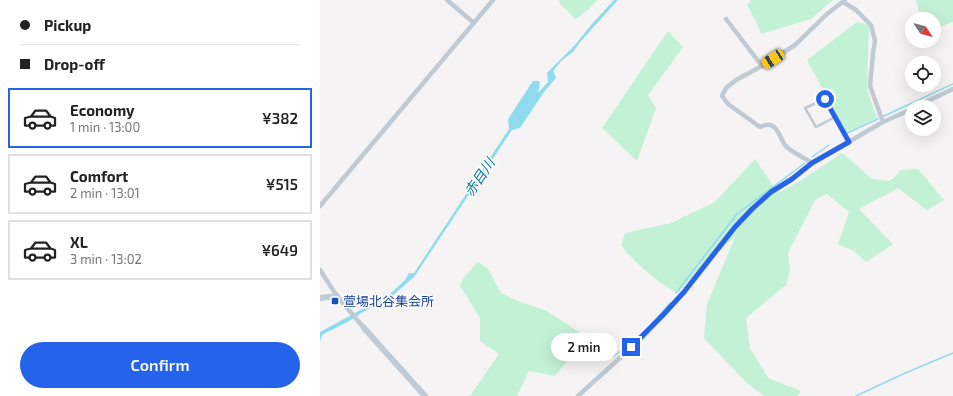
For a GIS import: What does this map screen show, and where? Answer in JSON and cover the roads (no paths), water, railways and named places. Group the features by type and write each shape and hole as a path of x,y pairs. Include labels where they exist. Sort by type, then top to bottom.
{"street":[{"path":"447,0 474,23"},
{"path":"320,206 493,0"},
{"path":"812,163 785,146 778,131 774,127 766,125 760,127 725,100 722,96 726,88 736,80 762,66 795,45 827,14 844,1 864,18 873,30 875,41 870,86 883,122"},
{"path":"726,19 762,66"},
{"path":"930,100 953,89"},
{"path":"578,396 643,337 684,292 735,227 771,192 792,179 812,163 883,122 905,111"},
{"path":"320,270 337,296 425,396"},
{"path":"320,298 337,296"}],"lane":[{"path":"835,117 816,127 805,108 825,99 849,142"}],"water":[{"name":"赤目川","path":"614,0 618,0 573,52 562,60 553,71 556,78 544,92 520,128 512,130 414,277 391,297 382,300 354,318 322,335 320,342 320,332 390,294 405,280 409,273 414,273 509,129 508,119 533,81 540,82 538,93 548,82 547,73 575,45"}],"waterway":[{"path":"884,116 953,84"},
{"path":"847,133 878,119"},
{"path":"812,157 829,145"},
{"path":"676,293 737,214 805,163"},
{"path":"650,326 670,303"},
{"path":"613,357 648,329"},
{"path":"856,396 953,353"}],"place":[{"name":"萱場北谷集会所","path":"335,301"}]}
